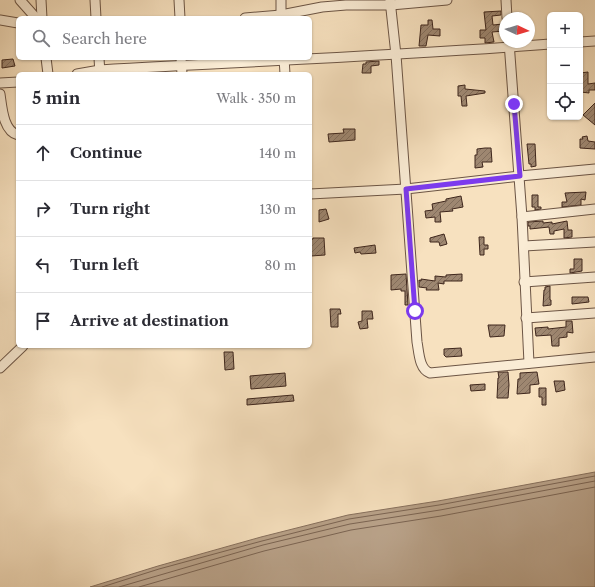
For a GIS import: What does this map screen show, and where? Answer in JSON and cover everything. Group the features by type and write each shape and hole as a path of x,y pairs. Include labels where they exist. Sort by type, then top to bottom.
{"street":[{"path":"20,0 34,16"},
{"path":"41,0 42,16"},
{"path":"95,0 96,16"},
{"path":"179,0 180,16"},
{"path":"281,0 281,16 322,7 390,2 448,0"},
{"path":"506,0 507,12"},
{"path":"390,2 396,55 417,342 423,368 430,372 595,357"},
{"path":"0,20 16,23"},
{"path":"583,42 595,41"},
{"path":"535,44 547,44"},
{"path":"312,58 396,55 499,46"},
{"path":"509,48 520,176 528,363"},
{"path":"46,60 48,72"},
{"path":"99,60 100,72 269,60"},
{"path":"284,60 285,72"},
{"path":"0,83 16,82"},
{"path":"0,94 3,112 8,128 13,134 16,135"},
{"path":"312,194 406,189 595,169"},
{"path":"522,217 595,209"},
{"path":"524,246 595,242"},
{"path":"524,282 595,276"},
{"path":"526,318 595,313"},
{"path":"0,368 21,348"}],"water":[{"path":"595,472 595,587 90,587 261,537 348,515 438,501"}],"building":[{"path":"501,11 499,12 499,15 492,16 493,25 499,24 499,31 492,32 494,42 485,43 485,38 480,38 480,30 486,30 484,12"},
{"path":"428,20 432,20 433,29 440,29 440,36 428,35 426,46 419,46 421,25 428,25"},
{"path":"13,59 15,66 2,68 2,60"},
{"path":"379,61 379,65 371,66 371,73 362,73 363,64 366,64 366,62"},
{"path":"588,72 588,84 595,83 595,90 589,90 589,93 583,92 583,73"},
{"path":"465,85 465,89 485,91 485,93 466,96 467,106 462,106 461,96 458,96 458,86"},
{"path":"595,103 595,125 583,115"},
{"path":"343,129 355,129 355,140 329,142 328,134 344,133"},
{"path":"587,136 588,141 595,142 595,149 580,148 580,139"},
{"path":"527,144 535,144 536,166 531,167 531,164 529,164"},
{"path":"491,148 492,162 482,162 483,167 475,168 475,155 477,155 477,149"},
{"path":"586,192 585,200 581,199 581,205 562,207 562,202 567,202 565,193"},
{"path":"532,195 538,195 538,207 541,207 541,209 535,210 535,207 532,207"},
{"path":"461,196 463,207 452,209 453,211 440,212 441,222 435,222 435,217 426,218 425,211 433,210 432,204"},
{"path":"326,209 329,219 319,222 319,210"},
{"path":"543,221 543,223 552,222 552,224 567,221 568,230 572,230 572,237 564,238 564,229 554,231 554,234 550,234 549,227 530,229 530,226 528,226 528,222"},
{"path":"444,234 447,244 440,246 439,242 430,242 430,238"},
{"path":"479,237 484,237 484,245 488,245 488,249 484,249 484,255 480,255"},
{"path":"324,238 325,255 312,256 313,239"},
{"path":"375,245 376,253 355,253 354,248"},
{"path":"574,259 582,259 582,271 570,273 570,269 574,269"},
{"path":"406,274 408,305 405,305 405,291 401,291 401,289 391,290 391,275"},
{"path":"462,274 462,281 444,281 444,284 438,283 439,290 426,290 427,288 419,287 419,280 421,281 421,279 435,281 435,276 446,277 446,275"},
{"path":"550,286 551,305 543,306 545,287"},
{"path":"572,297 588,297 589,302 572,304"},
{"path":"330,309 340,309 341,314 338,314 338,327 331,327"},
{"path":"362,311 372,311 373,319 367,319 368,328 360,329 358,322 362,321"},
{"path":"566,321 572,321 573,333 567,332 567,337 559,338 559,346 552,346 551,335 536,336 535,328 548,327 548,329 566,327"},
{"path":"488,325 505,325 504,336 490,337"},
{"path":"461,348 462,356 446,357 444,355 444,349"},
{"path":"224,352 233,352 234,369 225,370"},
{"path":"498,372 508,372 508,398 497,398 499,378"},
{"path":"537,372 539,384 530,385 530,393 517,394 520,373"},
{"path":"285,373 286,386 251,389 250,376"},
{"path":"554,381 564,381 565,390 556,392"},
{"path":"485,384 485,390 471,391 470,385"},
{"path":"539,388 546,388 546,405 542,405 542,397 539,397"},
{"path":"293,395 294,401 247,405 247,399"}],"route":[{"path":"415,311 406,189 520,176 514,104"}]}
